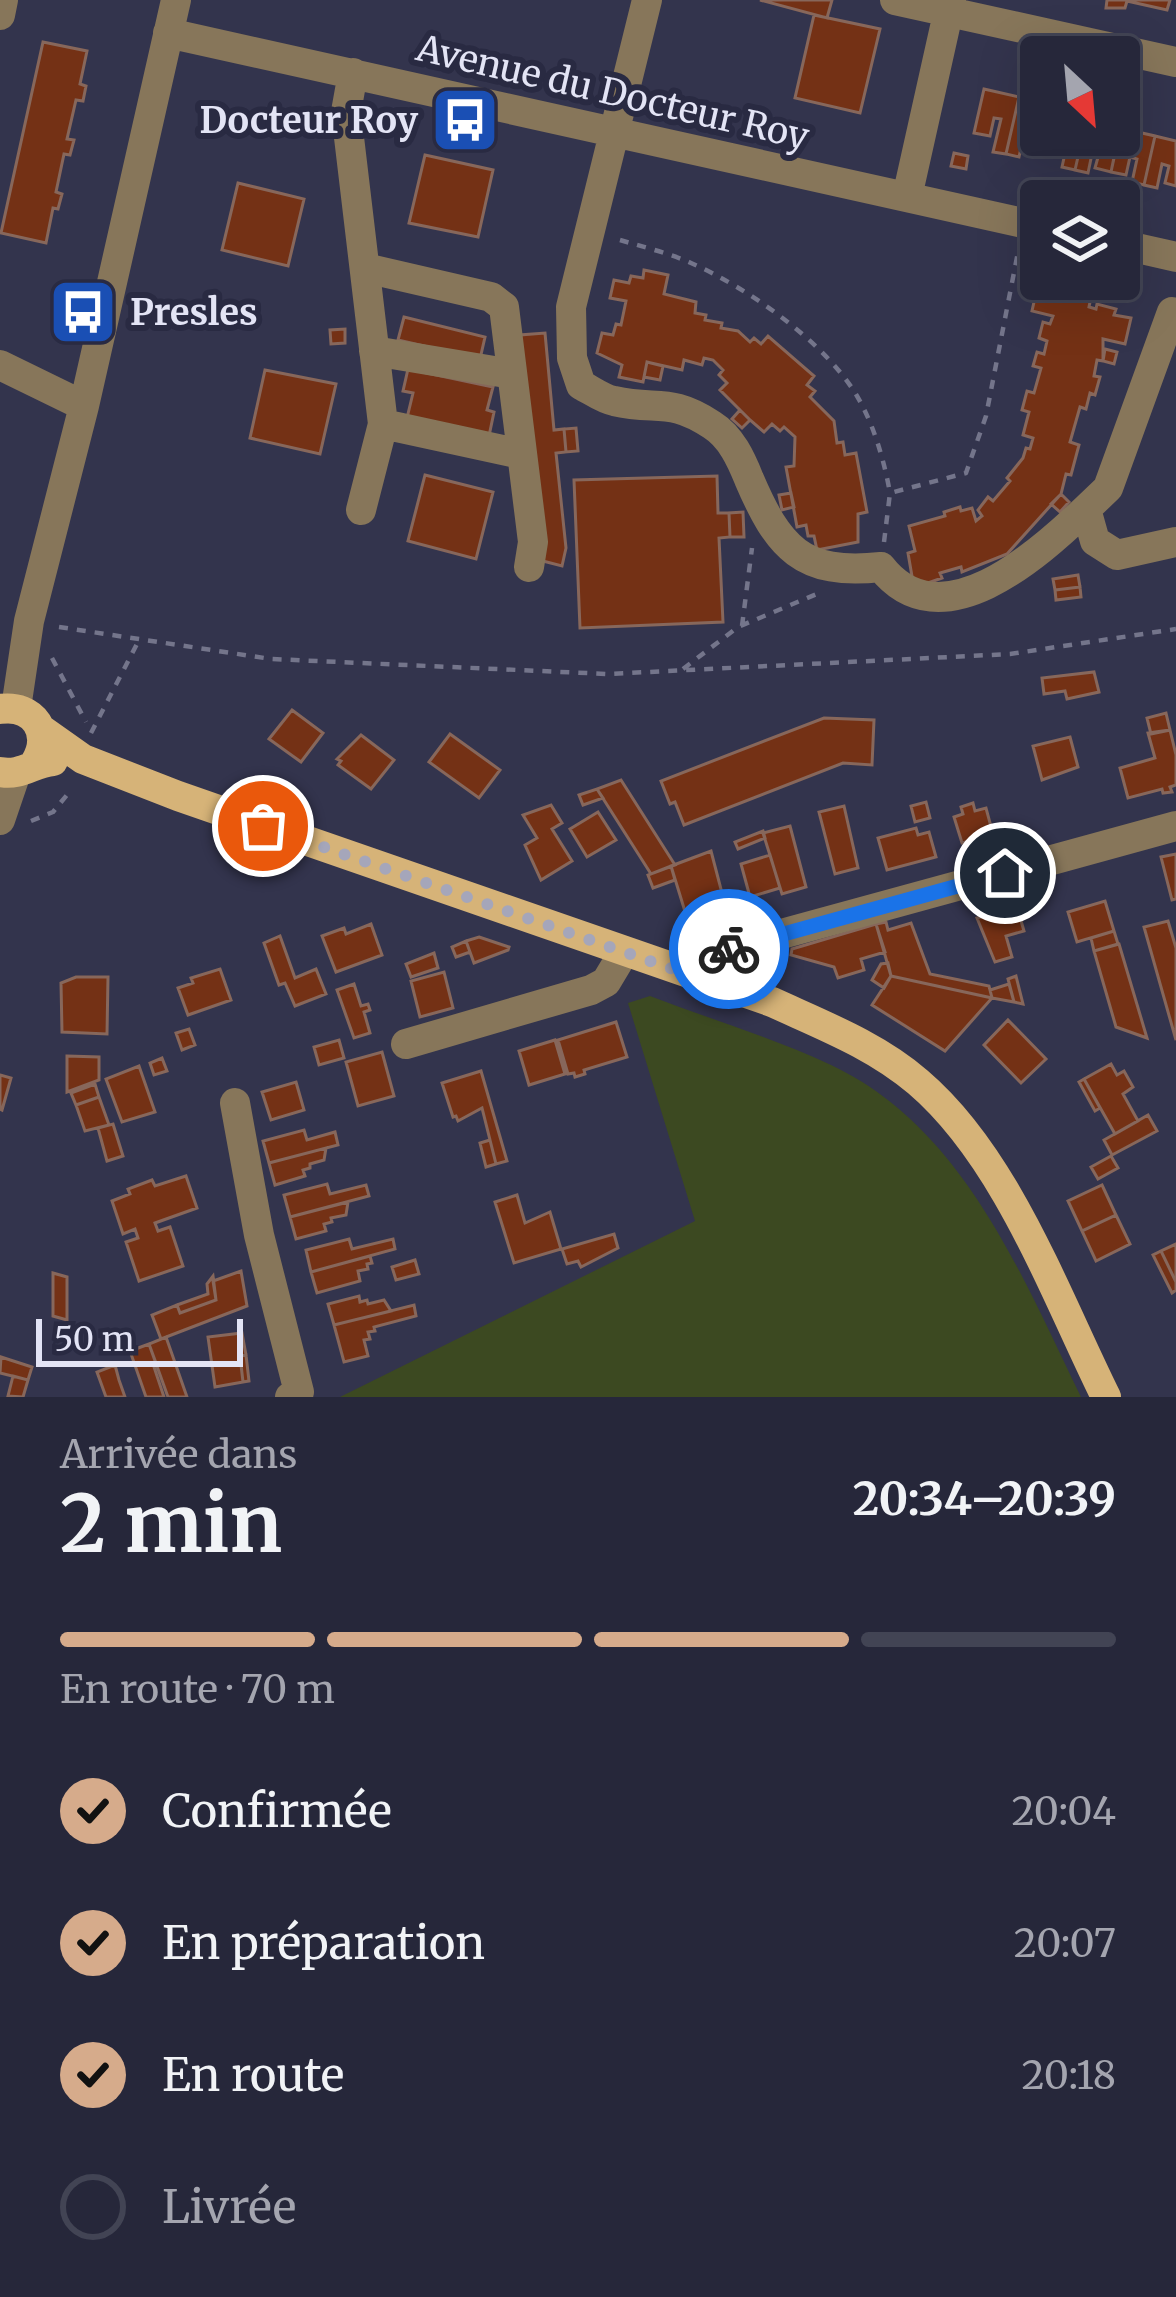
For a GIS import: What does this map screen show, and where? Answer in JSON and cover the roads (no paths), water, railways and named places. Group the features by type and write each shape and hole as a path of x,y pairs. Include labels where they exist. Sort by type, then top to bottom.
{"main road":[{"path":"8,708 32,715 42,730 82,759 772,1002 853,1039 916,1080 966,1130 995,1172 1106,1397"},
{"path":"17,769 43,747 42,730"},
{"path":"17,769 82,759"}],"street":[{"path":"0,15 3,0"},
{"path":"8,708 84,406 176,0"},
{"path":"647,0 572,308 572,358 580,385 612,401 681,406 719,429 740,457 786,548 808,562 845,570 880,567 912,595 940,599 1006,577 1044,550 1108,488 1175,308"},
{"path":"895,0 950,6 1176,62"},
{"path":"908,197 950,6"},
{"name":"Avenue du Docteur Roy","path":"168,33 1020,222"},
{"path":"352,74 346,112 383,424 361,510"},
{"path":"1140,249 1176,257"},
{"path":"364,268 499,300 504,307 533,542 529,567"},
{"path":"374,351 512,374"},
{"path":"0,365 84,406"},
{"path":"383,424 521,454"},
{"path":"1086,509 1095,541 1117,554 1176,542"},
{"path":"15,821 17,769"},
{"path":"696,977 708,961 727,949 1176,826"},
{"path":"406,1044 591,991 606,982 624,952"},
{"path":"235,1103 260,1235 299,1392 290,1397"}],"place":[{"name":"Docteur Roy","path":"465,120"},
{"name":"Presles","path":"83,312"}]}
